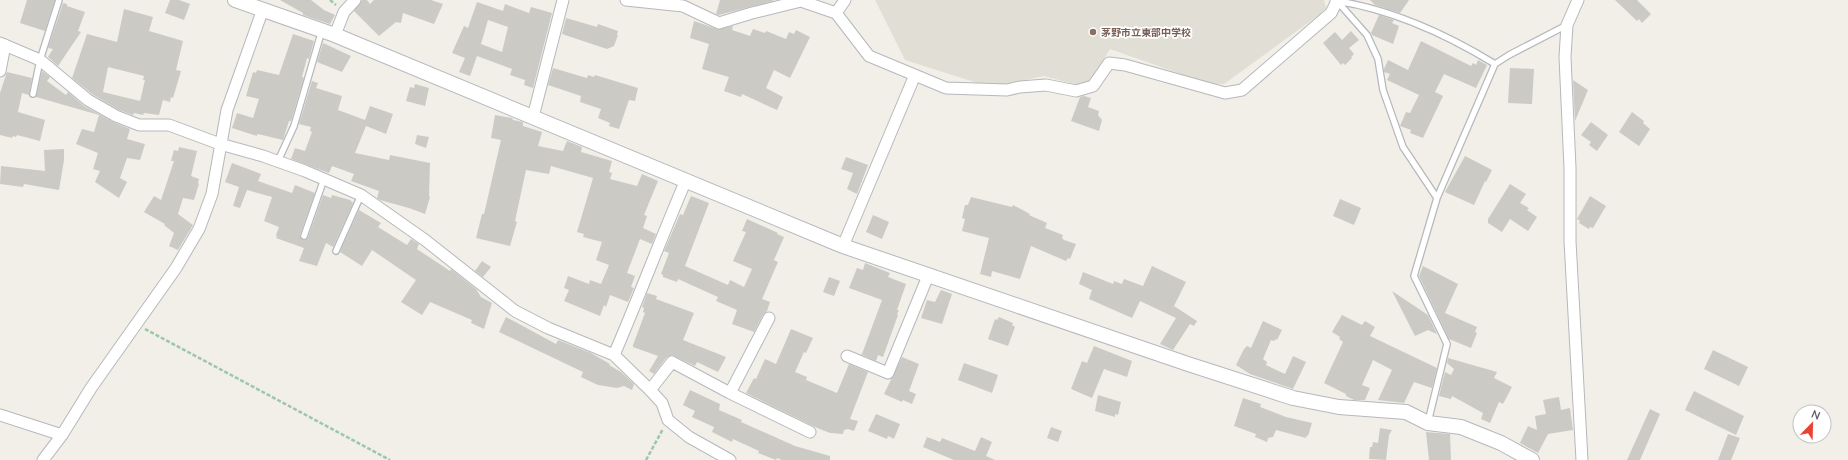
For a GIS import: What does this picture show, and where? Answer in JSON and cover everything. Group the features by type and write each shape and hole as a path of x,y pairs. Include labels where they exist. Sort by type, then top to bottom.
{"street":[{"path":"235,0 329,32 844,246 928,276 1293,398 1339,407 1406,412 1428,423 1461,427 1501,442 1532,460"},
{"path":"329,32 355,0"},
{"path":"533,117 563,0"},
{"path":"626,0 683,6 719,24 752,13 801,1 836,13 869,56 946,88 1007,90 1020,87 1046,85 1076,91 1092,86 1109,63 1125,65 1225,93 1242,90 1331,13 1336,1"},
{"path":"836,13 845,0"},
{"path":"1578,0 1567,25 1565,57 1570,168 1570,241 1582,460"},
{"path":"43,460 62,435 91,388 176,268 199,229 212,194 227,110 263,10"},
{"path":"0,71 2,44 40,60 88,100 116,116 139,125 169,125 220,144 278,162 361,195 426,240 515,311 548,328 614,355 650,390 662,404 668,420 689,436 730,460"},
{"path":"844,246 915,75"},
{"path":"614,355 638,300 657,247 686,180"},
{"path":"847,356 888,373 928,276"},
{"path":"730,393 769,318"},
{"path":"650,390 672,362 730,393 810,432"},
{"path":"0,415 62,435"}],"lane":[{"path":"33,94 40,60 59,0"},
{"path":"1336,1 1382,10 1431,30 1495,64"},
{"path":"1336,1 1367,35 1378,59 1383,90 1403,147 1437,198"},
{"path":"1428,423 1447,344 1414,276 1437,198 1495,64 1509,55 1567,25"},
{"path":"278,162 294,126 329,32"},
{"path":"304,236 324,179"},
{"path":"336,251 361,195"}],"path":[{"path":"136,324 390,460"},
{"path":"646,460 668,420"}],"shaded area":[{"name":"茅野市立東部中学校","path":"875,0 1324,0 1326,8 1319,15 1224,84 1209,84 1110,49 1090,82 1077,85 1044,76 990,87 905,60"}],"building":[{"path":"27,0 55,0 45,31 20,23"},
{"path":"170,0 179,0 190,4 184,20 165,13"},
{"path":"280,0 311,0 324,10 335,15 330,24 303,15 303,13"},
{"path":"362,0 367,0 370,4 374,0 431,0 443,4 434,24 403,13 401,23 396,22 379,36 354,11"},
{"path":"720,0 773,1 719,15 716,14"},
{"path":"1370,0 1409,0 1400,13 1375,5"},
{"path":"1615,0 1637,0 1651,14 1642,23 1639,19 1637,21"},
{"path":"477,2 503,11 505,4 529,13 531,7 552,13 533,88 524,85 525,80 510,75 512,69 477,56 470,76 459,72 465,58 452,53 464,26 468,28","holes":["488,20 508,27 502,52 481,44"]},
{"path":"63,3 67,4 67,6 85,12 78,31 81,32 58,66 48,57 53,49 48,48"},
{"path":"124,9 153,17 149,31 183,41 176,70 181,71 173,98 171,97 170,102 163,100 159,115 144,113 143,115 134,113 133,115 119,110 92,94 72,78 87,34 117,42","holes":["108,67 144,76 143,80 145,80 140,101 103,92"]},
{"path":"1379,15 1394,20 1392,23 1399,26 1393,44 1372,35 1371,33"},
{"path":"566,18 597,27 598,24 618,31 614,46 607,49 562,34"},
{"path":"694,21 717,29 733,26 732,30 750,36 753,29 765,33 766,31 786,39 789,32 794,34 796,30 810,37 790,78 774,70 766,88 783,97 777,110 742,94 741,97 724,91 729,77 702,69 709,44 690,38"},
{"path":"1351,31 1359,40 1349,48 1354,54 1351,57 1352,58 1345,65 1343,63 1341,65 1323,43 1335,32 1342,40"},
{"path":"293,34 314,41 309,59 307,58 302,77 304,78 291,121 289,121 283,140 257,134 257,136 232,128 237,113 253,118 259,99 246,96 253,72 256,73 257,70 279,75"},
{"path":"1421,41 1471,66 1473,63 1476,65 1478,60 1487,65 1476,88 1444,74 1435,92 1443,96 1423,138 1410,133 1411,130 1400,126 1406,112 1410,113 1419,95 1387,80 1390,74 1384,72 1388,60 1408,70"},
{"path":"323,43 351,56 342,72 317,62"},
{"path":"553,68 587,78 588,75 594,77 595,75 638,88 635,101 629,100 619,129 609,126 610,123 598,118 601,109 580,102 581,96 548,85"},
{"path":"1510,68 1534,69 1532,104 1508,103"},
{"path":"42,71 50,77 47,81 66,95 68,92 84,106 113,122 130,129 127,139 145,144 140,160 127,158 120,178 127,182 119,198 95,182 100,171 93,169 98,153 76,144 82,129 94,132 99,115 36,97"},
{"path":"7,72 32,78 29,95 22,93 18,112 45,120 40,141 17,135 16,137 13,136 12,138 0,135 0,93"},
{"path":"1573,80 1588,90 1575,121"},
{"path":"312,81 318,83 316,88 342,96 338,110 365,120 370,106 393,114 386,134 366,126 355,153 389,160 390,155 430,163 430,197 425,214 380,200 377,198 379,191 351,181 354,174 332,166 329,173 291,159 295,148 305,151 312,132 310,131 311,127 299,124"},
{"path":"415,84 429,88 425,106 406,101 410,87 414,88"},
{"path":"1084,96 1091,98 1088,107 1099,111 1098,115 1102,120 1099,131 1071,121 1080,97"},
{"path":"1632,112 1644,121 1643,123 1650,129 1639,146 1619,132"},
{"path":"495,115 512,118 513,120 523,122 523,126 542,132 538,146 563,151 567,141 582,147 581,152 612,161 609,172 612,173 610,179 637,186 642,174 658,181 644,215 647,216 643,228 656,234 652,244 640,239 627,273 635,276 631,287 634,288 628,302 610,295 606,307 604,305 600,316 564,301 569,290 564,288 568,276 589,284 590,280 601,284 609,265 596,260 602,242 583,237 584,234 577,232 593,178 551,166 549,174 526,170 515,221 517,222 510,246 476,238 482,214 484,214 501,140 491,138"},
{"path":"1591,122 1608,135 1597,151 1589,145 1591,142 1581,135"},
{"path":"417,135 429,137 426,148 415,144"},
{"path":"179,147 197,151 191,176 199,179 199,184 194,200 183,198 178,214 193,225 178,250 169,246 174,233 164,225 165,224 144,212 154,196 161,200 174,161 171,161 174,150 178,151"},
{"path":"64,149 64,160 59,190 24,184 23,187 0,184 1,166 45,171 44,150"},
{"path":"1465,156 1492,170 1474,205 1445,192"},
{"path":"846,157 868,165 857,194 847,189 853,173 841,169"},
{"path":"232,163 261,174 258,181 292,193 295,185 315,193 300,235 303,240 308,237 323,195 331,198 332,195 350,200 353,203 333,247 326,243 317,266 299,261 304,248 276,238 279,227 264,221 272,197 247,190 240,208 233,206 239,187 225,182"},
{"path":"1510,184 1526,194 1520,203 1529,208 1527,210 1537,217 1528,231 1510,219 1502,232 1488,223 1488,219"},
{"path":"691,196 709,203 685,266 728,285 730,280 744,287 752,269 733,261 746,232 742,231 747,219 784,237 774,260 778,262 762,299 770,302 767,311 763,315 754,332 732,324 737,310 716,301 718,297 678,279 677,282 663,277 661,274 669,253 664,251 680,214 683,215"},
{"path":"1590,196 1606,206 1593,228 1590,227 1589,229 1579,223 1580,221 1577,219"},
{"path":"971,197 1012,207 1013,205 1030,214 1029,215 1047,223 1045,228 1063,235 1062,238 1064,240 1076,244 1070,259 1068,258 1066,261 1031,246 1020,279 992,271 991,277 980,274 989,238 962,231 965,219 962,218 965,205 968,205"},
{"path":"1340,199 1361,208 1354,225 1333,216"},
{"path":"359,210 381,223 378,227 407,245 411,239 419,244 417,249 450,271 451,269 476,289 481,297 492,303 484,329 471,323 472,320 430,302 422,315 401,302 416,280 372,250 362,266 340,252"},
{"path":"873,215 889,222 882,239 866,232"},
{"path":"482,261 491,267 483,277 475,271"},
{"path":"865,263 890,273 888,277 906,284 897,310 899,310 898,315 883,357 878,355 876,361 860,354 862,354 882,300 849,288 857,268 863,270"},
{"path":"1152,266 1186,282 1174,306 1197,321 1194,326 1190,324 1173,350 1160,344 1176,318 1140,301 1132,318 1089,299 1092,290 1079,284 1083,272 1113,284 1114,281 1122,284 1124,279 1143,286"},
{"path":"1423,266 1458,284 1445,313 1477,327 1475,332 1477,333 1471,348 1449,339 1419,276"},
{"path":"829,277 840,281 834,296 823,292"},
{"path":"941,290 952,294 942,324 921,318 927,300 935,302"},
{"path":"1392,291 1428,315 1437,334 1428,330 1415,336"},
{"path":"647,293 657,296 656,299 694,313 683,340 726,357 718,372 697,362 695,366 672,355 666,358 654,374 649,371 658,356 633,347 645,313 643,312 644,308 642,307"},
{"path":"1342,315 1362,325 1365,321 1375,327 1370,336 1437,368 1432,388 1414,382 1404,403 1378,400 1392,370 1373,360 1362,385 1370,388 1365,400 1354,400 1346,396 1346,394 1324,383 1343,342 1339,339 1340,337 1332,332"},
{"path":"506,317 556,344 558,340 591,353 610,364 609,365 621,372 634,384 632,390 624,386 617,388 598,385 581,377 583,372 499,332"},
{"path":"999,317 1013,323 1012,325 1015,327 1008,346 988,339 995,319 997,320"},
{"path":"1263,321 1282,330 1277,340 1271,340 1263,359 1267,362 1266,365 1285,374 1293,356 1306,362 1293,389 1250,374 1236,365 1244,349 1247,346 1251,348"},
{"path":"791,329 813,338 806,353 804,352 795,372 807,377 806,380 837,393 849,364 868,372 850,419 858,421 854,431 848,429 844,430 843,434 830,433 746,393 754,378 756,379 765,359 776,364"},
{"path":"1094,346 1132,361 1127,377 1104,369 1092,398 1071,389 1082,361 1087,363"},
{"path":"1713,350 1748,367 1739,386 1704,369"},
{"path":"902,357 919,364 909,391 916,394 912,404 903,400 902,402 884,394"},
{"path":"1448,358 1497,372 1494,378 1512,387 1503,404 1499,402 1490,423 1481,419 1483,413 1452,396 1451,399 1439,396 1445,372 1451,375 1454,369 1447,363"},
{"path":"964,363 998,375 992,393 958,380"},
{"path":"690,390 720,404 719,410 742,420 741,422 795,446 830,456 830,460 782,460 777,458 776,460 758,453 759,451 733,439 732,442 712,432 714,427 692,417 695,411 683,405"},
{"path":"1694,391 1744,416 1736,435 1685,410"},
{"path":"1098,395 1121,402 1118,415 1115,414 1115,417 1095,411"},
{"path":"1559,397 1561,410 1570,408 1573,430 1548,434 1538,453 1520,443 1528,426 1537,430 1535,416 1546,414 1543,400"},
{"path":"1243,398 1261,404 1260,407 1286,417 1312,423 1308,436 1307,435 1306,438 1276,430 1273,437 1268,438 1267,442 1255,437 1256,434 1234,426"},
{"path":"1650,409 1660,414 1640,460 1627,460"},
{"path":"876,414 900,424 894,439 888,436 887,439 868,431"},
{"path":"1051,427 1062,431 1058,442 1047,438"},
{"path":"1380,428 1392,430 1389,435 1386,460 1369,459 1370,447 1372,447 1373,442 1378,443"},
{"path":"1426,432 1450,434 1451,460 1429,460"},
{"path":"1728,434 1740,438 1731,460 1718,460"},
{"path":"927,437 940,442 942,438 975,451 981,437 992,442 986,456 995,460 954,460 923,447"}],"place":[{"name":"茅野市立東部中学校","path":"1093,32"}]}
